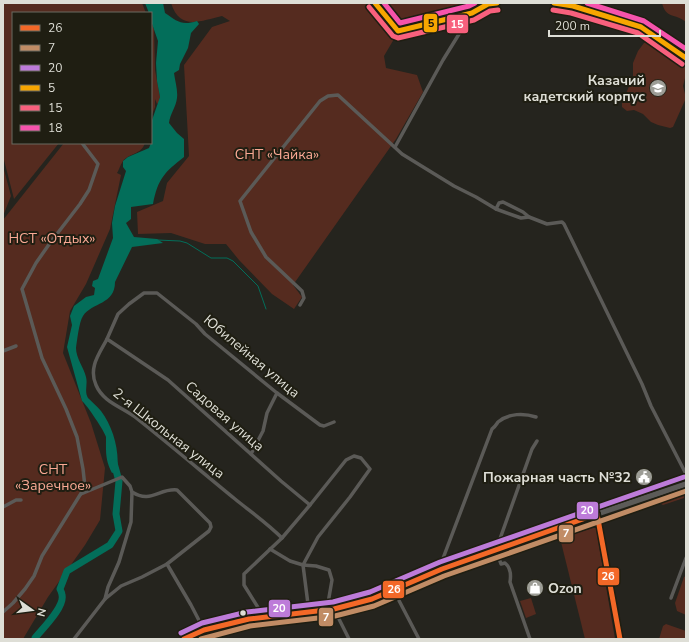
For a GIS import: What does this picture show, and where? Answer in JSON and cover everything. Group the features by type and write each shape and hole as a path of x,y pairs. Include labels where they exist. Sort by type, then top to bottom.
{"street":[{"path":"375,3 398,31 472,13 488,4 496,3"},
{"path":"554,3 573,6 641,27 686,58"},
{"path":"395,147 443,60 472,13"},
{"path":"300,305 304,298 302,291 266,257 251,232 240,200 320,101 328,96 338,95 402,154 454,186 496,209 521,218 529,217"},
{"path":"3,612 13,603 34,576 42,556 86,487 77,437 66,409 42,358 22,289 36,263 89,190 98,164 83,144"},
{"path":"496,209 500,203 503,202 523,212 529,217 547,224 562,222 564,224 651,406 686,474"},
{"name":"2-я Школьная улица","path":"157,293 144,293 118,314 107,339 98,354 94,371 96,384 101,392 122,410 134,416 236,500 268,523 282,538"},
{"name":"Юбилейная улица","path":"157,293 196,324 205,334 277,394 320,426 334,422"},
{"name":"Садовая улица","path":"107,339 168,380 310,505"},
{"path":"3,352 16,346"},
{"path":"251,454 263,431 268,413 277,394"},
{"path":"442,569 442,561 492,429 498,422 514,414 529,414 536,417"},
{"path":"530,639 510,582 511,576 507,565 502,564 496,550 536,441"},
{"path":"264,617 244,585 244,574 282,538 346,460 354,456 361,458 370,469 318,537 304,565 309,612"},
{"path":"81,494 122,477 130,486 132,492 131,522 119,562 105,598"},
{"path":"184,639 204,630 249,619 334,609 372,599 442,569 686,484"},
{"path":"74,639 105,598 121,586 167,564 210,531 210,523 177,490 152,496 139,497 132,492"},
{"path":"3,507 16,500 21,500"},
{"path":"597,514 620,639"},
{"path":"270,549 290,561 329,570 332,580 328,603 329,609"},
{"path":"671,598 686,558"},
{"path":"167,564 204,630"},
{"path":"393,589 419,639"},
{"path":"334,609 349,639"}],"green space":[{"path":"3,3 142,3 146,12 12,12 12,144 58,144 14,199 3,156"},
{"name":"СНТ «Чайка»","path":"171,3 368,3 388,21 394,39 384,56 386,68 417,75 423,92 396,139 293,285 302,297 294,309 272,294 239,260 226,244 205,244 171,233 138,234 137,212 163,201 167,183 189,156 184,65 212,27 230,21 222,16 192,22 185,21 175,12"},
{"path":"381,3 469,3 464,6 402,24"},
{"path":"662,3 686,3 686,22 668,14"},
{"path":"152,25 154,29 155,70 160,97 157,104 155,99 155,107 152,114"},
{"name":"Казачий кадетский корпус","path":"647,42 670,54 685,67 686,74 683,86 686,98 673,127 670,128 651,122 643,114 634,110 627,111 622,107 622,103 633,77 633,63 638,51 644,43"},
{"path":"63,144 144,144 141,150 128,156 123,161 117,173 121,175 110,229 86,284 70,311 63,353 91,423 105,468 100,520 85,545 48,597 23,639 3,639 3,220"},
{"path":"3,166 11,196 3,216"},
{"path":"683,491 684,498 663,505 654,500"},
{"path":"596,528 615,639 585,639 560,538"},
{"path":"686,576 686,615 677,611 675,603 684,577"},
{"path":"531,598 536,614 526,618 520,601"},
{"path":"666,624 686,631 686,639 659,639 663,626"}],"shaded area":[{"path":"145,3 163,3 165,13 176,20 183,23 197,21 199,24 191,33 188,48 180,64 179,70 174,73 177,98 169,123 184,139 184,157 163,176 157,188 153,204 131,207 131,219 126,223 134,237 157,239 163,243 132,247 115,282 111,295 87,311 83,316 78,332 76,352 86,377 86,390 88,398 105,417 115,440 118,463 117,471 112,473 107,460 106,437 96,419 82,401 67,347 72,325 70,316 74,306 86,297 94,295 95,288 92,286 93,281 98,279 113,238 112,223 115,206 126,171 123,167 123,161 128,157 149,148 152,144 152,120 160,97 156,63 158,41 152,24 152,12 149,12"}],"waterway":[{"path":"157,240 180,241 187,243 211,258 227,258 233,261 258,286 266,309"},
{"path":"35,639 57,612 60,606 62,600 62,593 60,589 67,571 110,545 119,531 116,514 119,481 114,463"}],"transit line":[{"name":"5","path":"375,3 398,31 472,13 488,4 497,3"},
{"name":"18","path":"384,3 400,23 469,6 475,3"},
{"name":"5","path":"554,3 573,6 641,27 686,58"},
{"name":"18","path":"587,3 644,21 686,49"},
{"name":"15","path":"369,7 393,36 398,38 474,20 490,11 498,10"},
{"name":"15","path":"553,10 571,13 638,33 682,64"},
{"name":"20","path":"181,633 202,623 247,612 333,602 370,592 440,562 684,477"},
{"name":"7","path":"201,639 250,626 335,616 374,606 444,576 686,491"},
{"name":"26","path":"597,514 620,639"},
{"name":"26","path":"184,639 204,630 249,619 334,609 372,599 442,569 597,514"}],"place":[{"name":"Казачий кадетский корпус","path":"658,88"},
{"name":"Пожарная часть №32","path":"644,477"},
{"name":"Ozon","path":"535,588"}],"park label":[{"name":"НСТ «Отдых»","path":"52,238"},
{"name":"СНТ «Заречное»","path":"53,478"}]}
